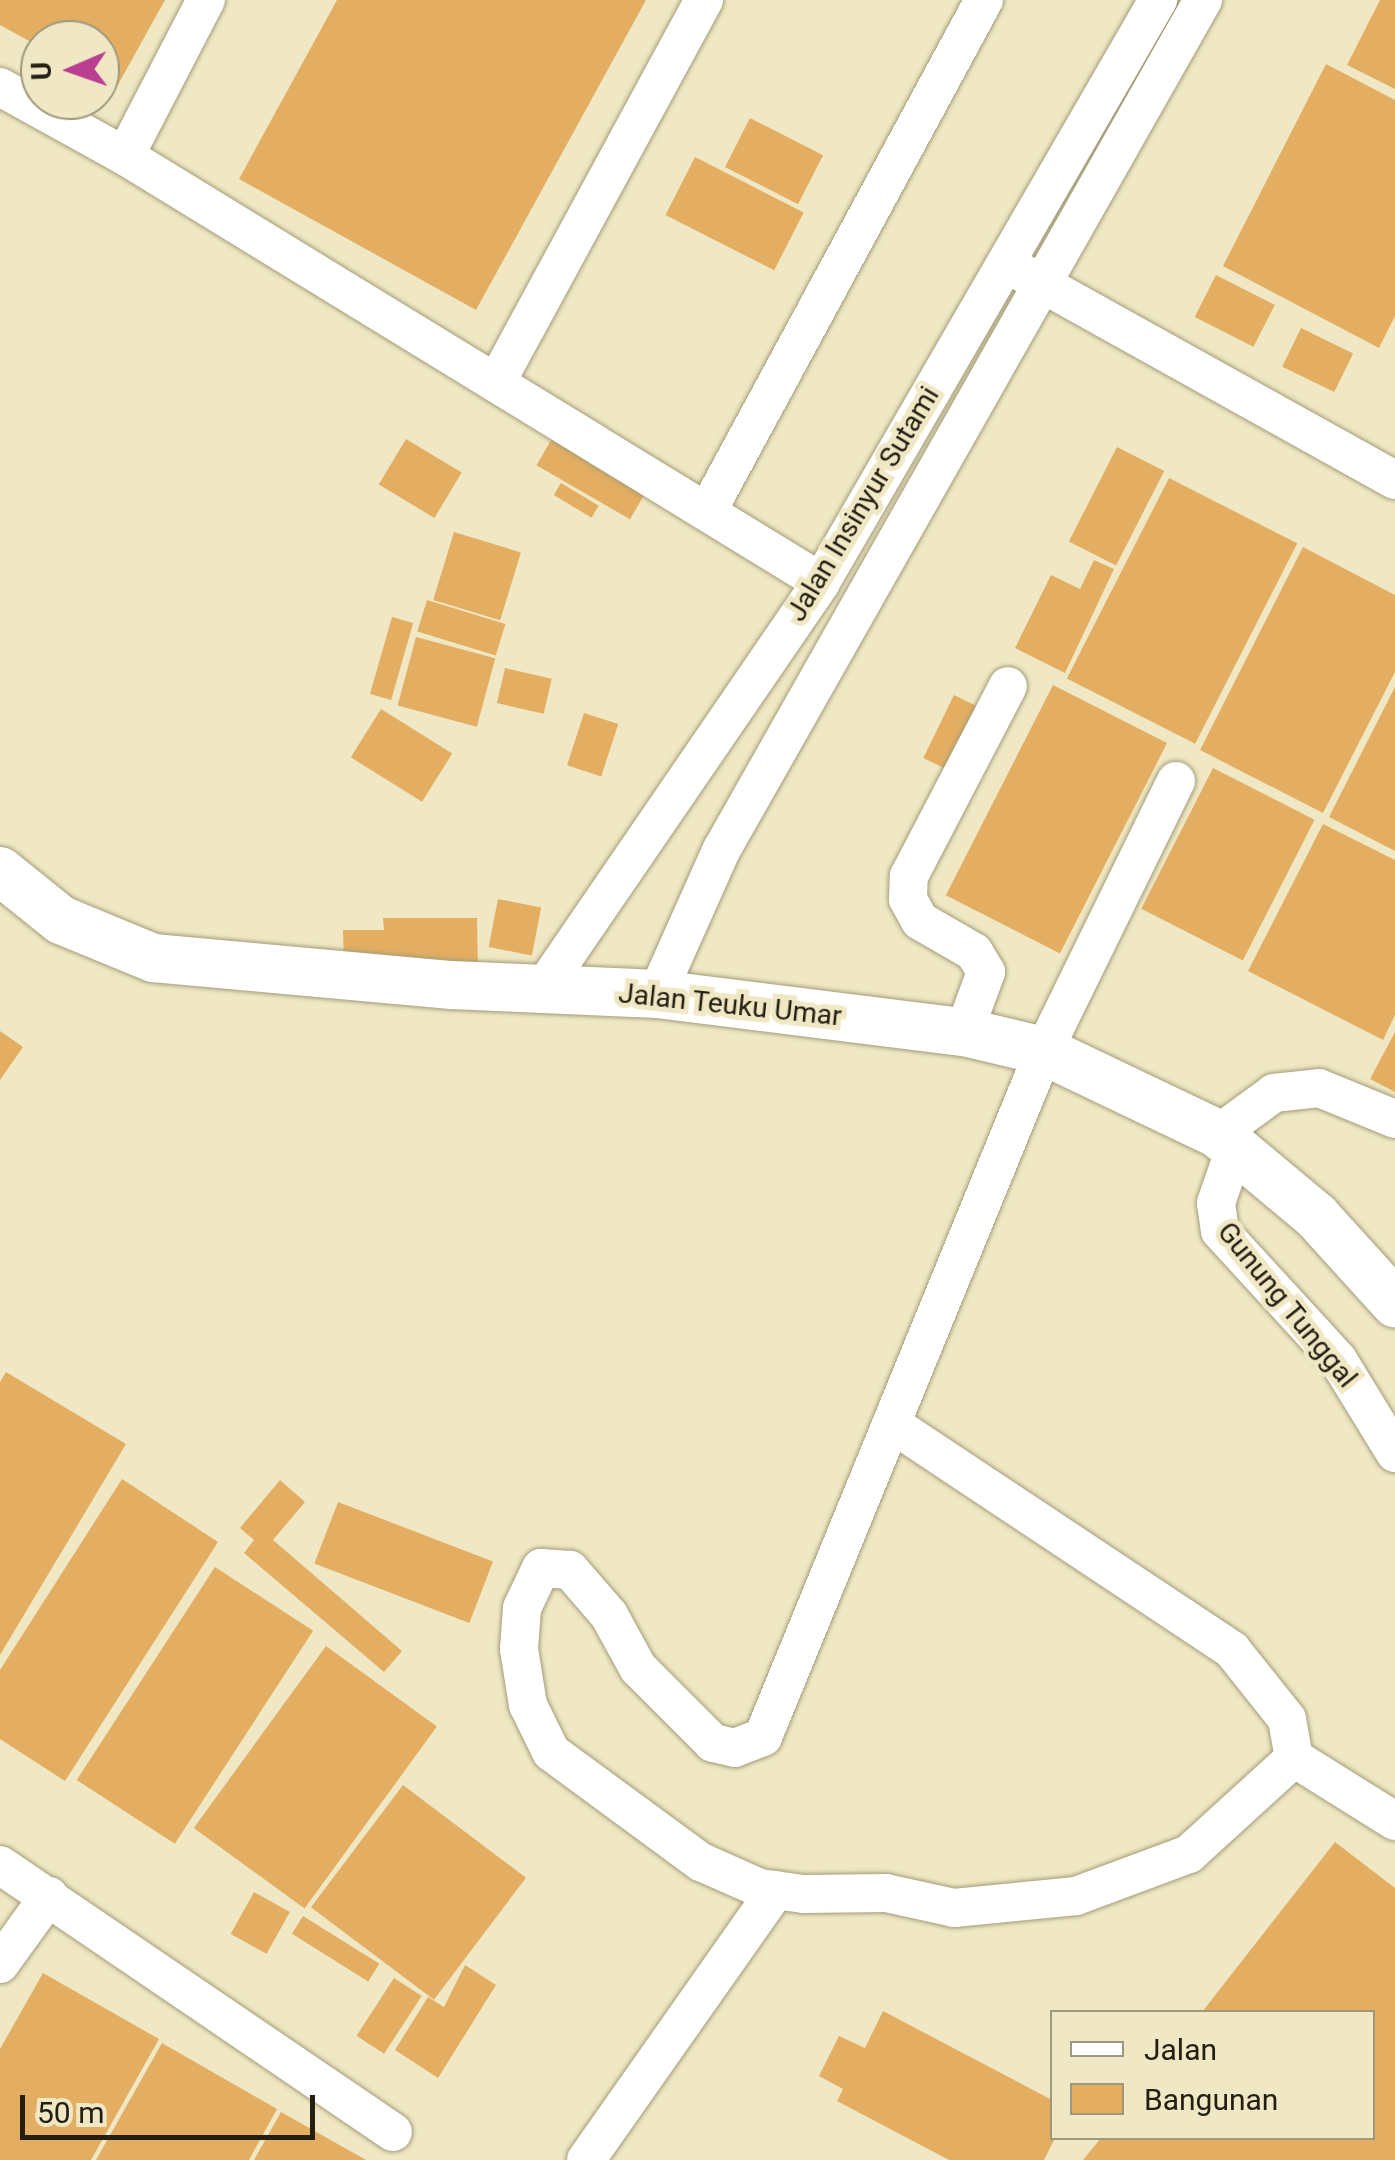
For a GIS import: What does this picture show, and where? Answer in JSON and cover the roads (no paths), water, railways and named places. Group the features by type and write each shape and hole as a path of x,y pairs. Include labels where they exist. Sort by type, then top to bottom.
{"main road":[{"name":"Jalan Teuku Umar","path":"0,871 61,920 153,958 542,990 657,994 964,1032 1044,1051 1226,1142 1316,1216 1395,1304"}],"street":[{"path":"125,156 206,0"},
{"path":"496,383 704,0"},
{"path":"708,510 984,0"},
{"name":"Jalan Insinyur Sutami","path":"542,990 820,582 1158,0"},
{"name":"Jalan Insinyur Sutami","path":"657,994 722,849 1203,0"},
{"path":"0,87 125,156 820,582"},
{"path":"1005,264 1395,480"},
{"path":"964,1032 986,972 974,952 920,921 908,899 909,876 1008,686"},
{"path":"1176,781 1044,1051 763,1737 735,1748 713,1743 638,1668 608,1615 570,1570 541,1568 522,1608 519,1649 528,1705 551,1752 701,1862 776,1890 886,1893 954,1908 1076,1896 1189,1854 1294,1758"},
{"path":"1226,1142 1274,1093 1319,1088 1395,1119"},
{"name":"Gunung Tunggal","path":"1226,1142 1216,1202 1220,1231 1338,1360 1395,1452"},
{"path":"892,1424 1232,1650 1287,1719 1294,1758 1395,1821"},
{"path":"0,1865 393,2132"},
{"path":"586,2160 776,1890"},
{"path":"0,1964 49,1896"}]}
